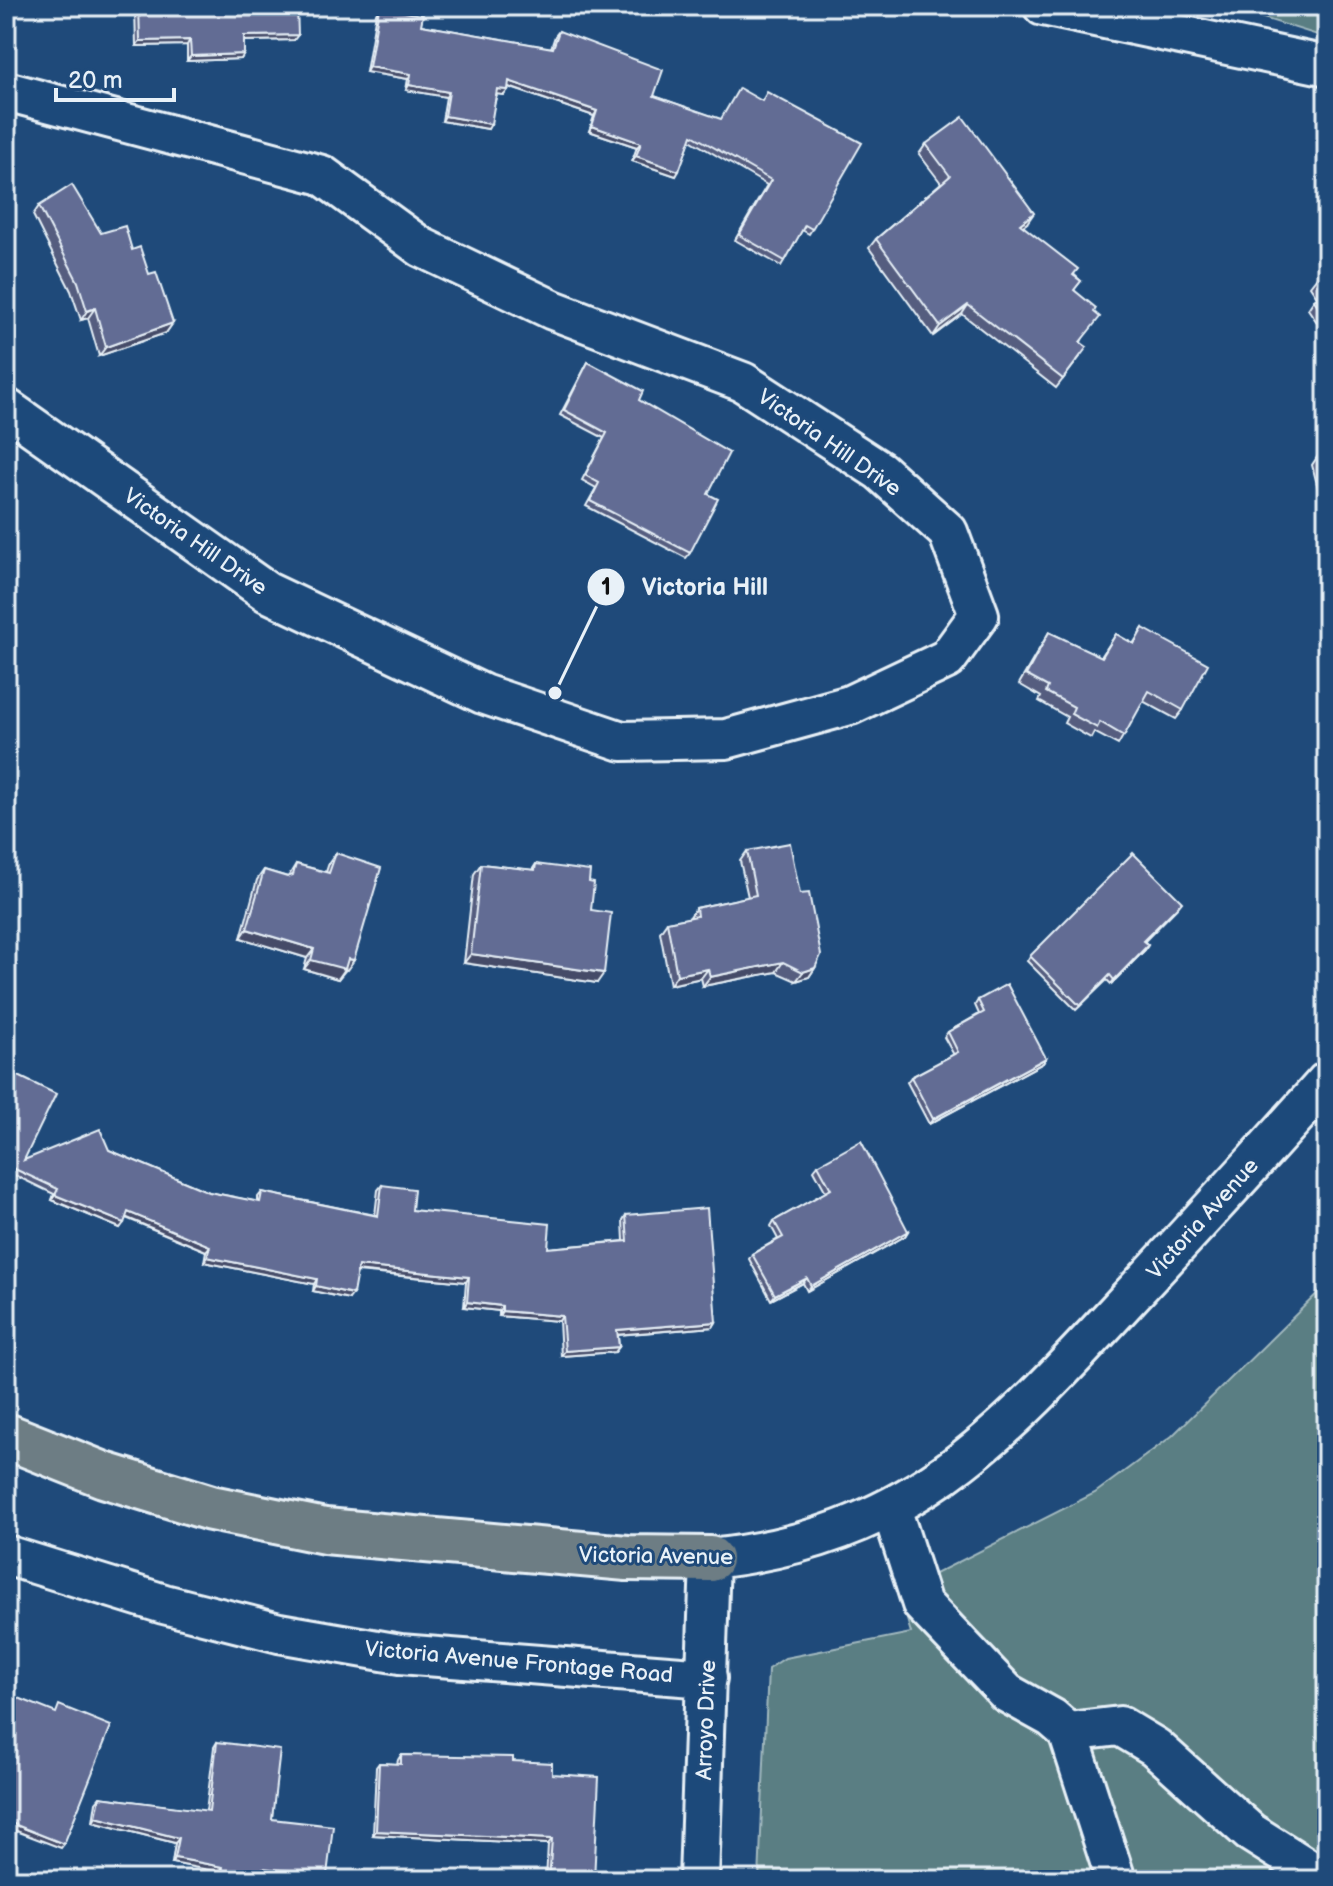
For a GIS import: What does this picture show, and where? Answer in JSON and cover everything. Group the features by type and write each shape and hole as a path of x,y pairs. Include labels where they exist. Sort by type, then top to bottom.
{"main road":[{"name":"Victoria Avenue","path":"6,1436 104,1475 211,1508 325,1531 627,1558 710,1559"}],"street":[{"path":"1043,6 1327,66"},
{"name":"Victoria Hill Drive","path":"6,91 322,175 421,247 553,310 743,382 880,471 948,532 979,615 947,659 850,705 726,739 622,741 483,694 267,592 6,408"},
{"name":"Victoria Avenue","path":"710,1559 761,1554 846,1530 891,1508 949,1473 1028,1407 1327,1081"},
{"path":"891,1508 922,1604 1007,1693 1052,1718 1068,1732 1116,1880"},
{"name":"Victoria Avenue Frontage Road","path":"6,1555 236,1622 400,1654 707,1678"},
{"name":"Arroyo Drive","path":"699,1880 710,1559"},
{"path":"1068,1732 1120,1726 1155,1747 1250,1832 1326,1880"}],"green space":[{"path":"1225,6 1327,6 1327,38"},
{"path":"1327,1284 1327,1880 759,1880 768,1669 785,1658 911,1633 899,1592 1095,1493 1172,1436"}],"building":[{"path":"139,6 297,6 298,35 244,36 244,54 191,56 190,40 140,41"},
{"path":"379,8 423,15 421,25 553,48 559,31 663,70 654,96 721,119 739,88 762,101 767,92 862,143 812,229 805,225 785,261 739,235 771,180 692,135 679,171 636,156 641,143 592,126 597,111 509,81 508,90 497,89 491,124 445,116 449,92 409,85 411,74 369,67"},
{"path":"963,117 1034,213 1020,224 1078,269 1073,275 1081,281 1074,290 1096,308 1094,312 1100,317 1080,342 1087,347 1063,379 968,305 940,326 876,239 950,176 926,144"},
{"path":"72,185 101,233 125,226 132,250 140,247 149,274 156,272 173,323 106,347 95,308 87,311 78,282 39,206"},
{"path":"1327,271 1327,293 1317,277"},
{"path":"1327,293 1327,319 1314,300"},
{"path":"588,362 643,391 639,400 729,453 708,494 718,499 690,553 590,501 599,483 585,475 607,433 564,410"},
{"path":"1327,454 1327,489 1318,456"},
{"path":"1143,628 1208,664 1183,710 1149,691 1124,736 1100,722 1097,728 1071,714 1074,707 1046,692 1048,687 1026,675 1049,632 1102,657 1116,634 1134,644"},
{"path":"790,843 800,894 809,893 821,955 815,968 803,972 783,962 710,977 708,969 677,975 667,922 697,916 696,908 756,895 747,851"},
{"path":"336,853 381,868 354,960 348,959 345,969 311,960 314,949 247,929 264,870 287,877 293,875 296,864 329,873"},
{"path":"1133,853 1182,902 1143,941 1148,945 1114,980 1110,975 1080,1006 1030,956"},
{"path":"481,864 535,870 536,864 590,871 589,882 594,883 591,910 611,913 604,973 471,954"},
{"path":"1007,984 1046,1058 933,1119 911,1077 958,1052 948,1032 984,1012 978,1000"},
{"path":"6,1070 56,1094 24,1160 100,1129 109,1150 209,1192 260,1202 262,1192 378,1216 382,1185 414,1189 412,1210 550,1224 548,1248 628,1241 626,1215 707,1208 716,1322 617,1330 619,1347 565,1351 562,1316 502,1311 502,1306 467,1302 469,1277 358,1266 353,1294 316,1286 317,1279 207,1257 210,1246 128,1212 124,1223 55,1195 58,1189 6,1165"},
{"path":"861,1141 908,1231 811,1286 807,1278 775,1295 752,1254 783,1237 774,1221 831,1189 818,1165"},
{"path":"6,1693 56,1713 59,1705 111,1726 64,1844 6,1821"},
{"path":"217,1742 280,1750 272,1819 333,1826 327,1875 263,1868 262,1880 221,1880 223,1867 175,1858 179,1838 96,1817 100,1797 209,1811"},
{"path":"401,1755 513,1757 513,1761 552,1763 552,1774 599,1777 594,1880 549,1880 552,1839 376,1831 379,1763 401,1764"}],"place":[{"name":"Victoria Hill","path":"555,693"}]}
